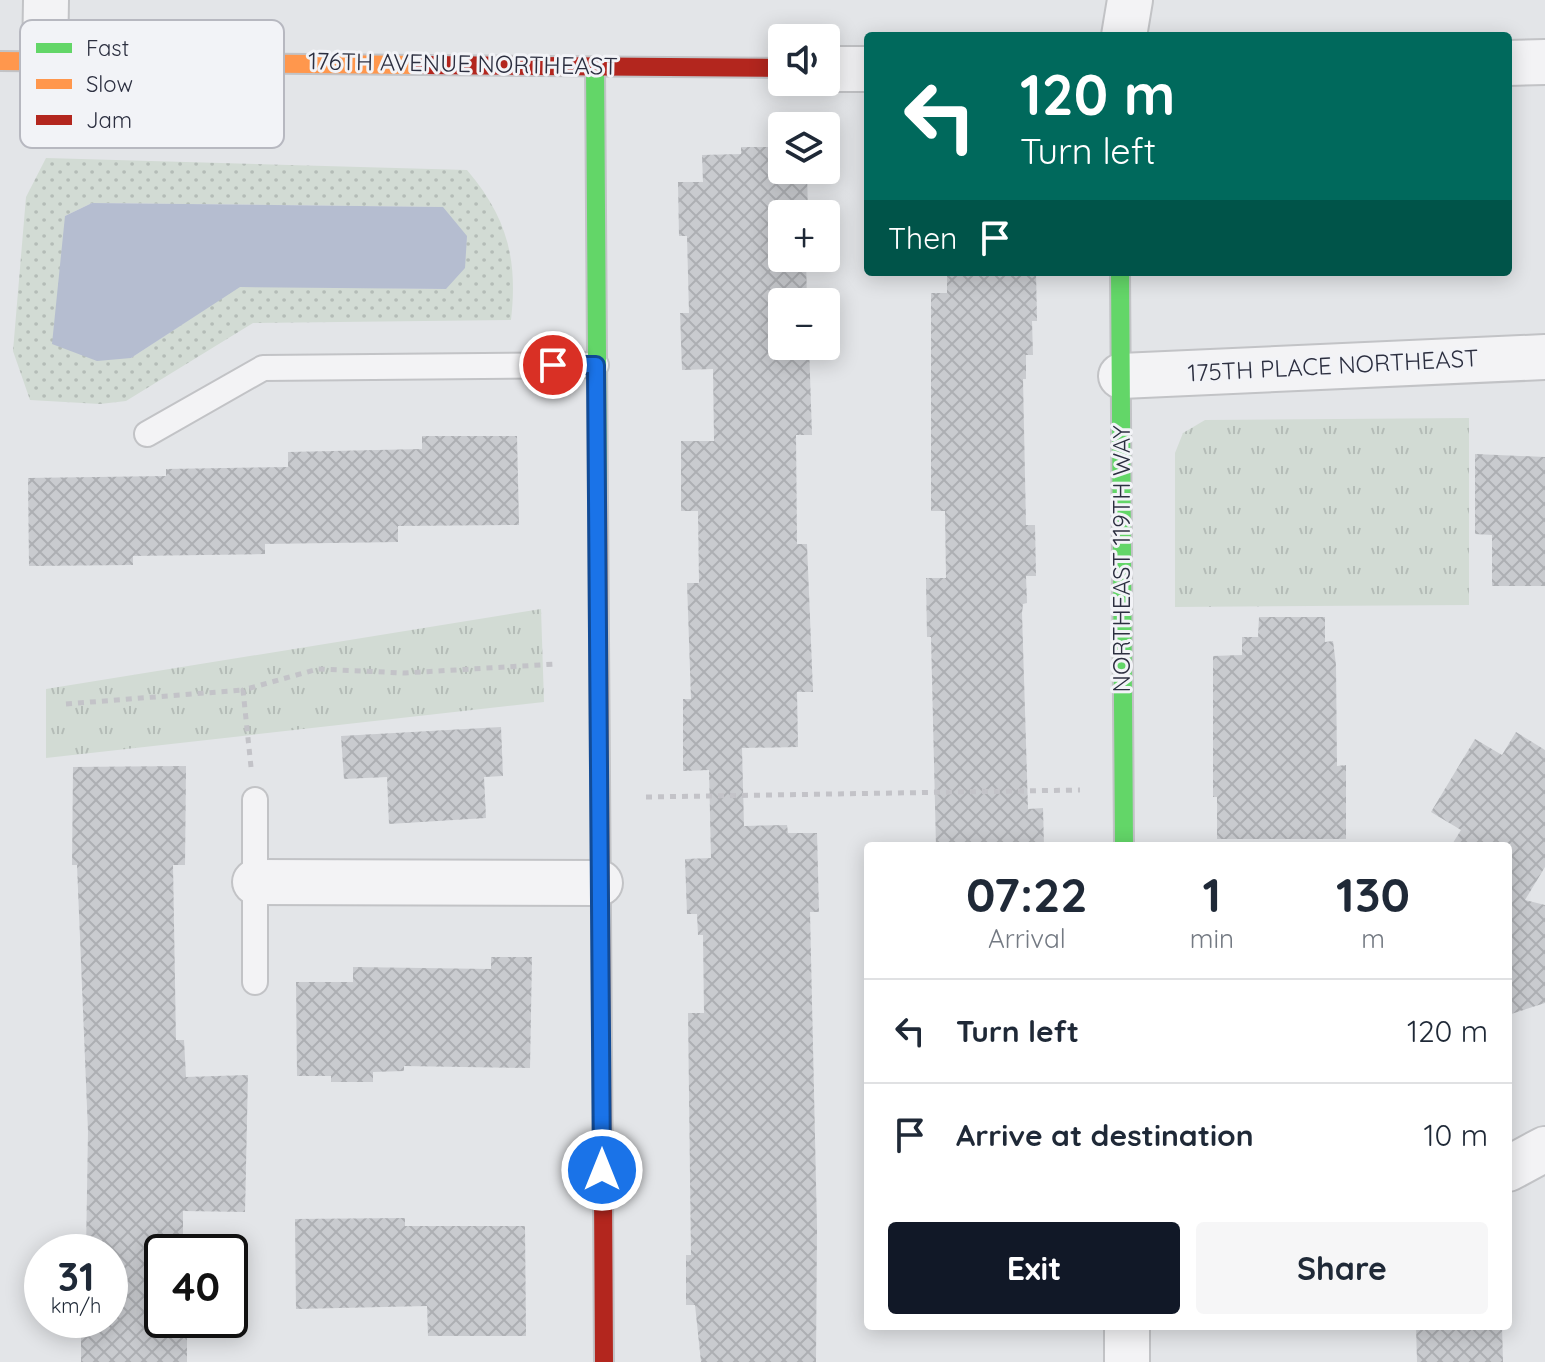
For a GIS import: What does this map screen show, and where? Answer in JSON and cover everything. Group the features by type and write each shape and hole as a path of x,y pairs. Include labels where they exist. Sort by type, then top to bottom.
{"street":[{"path":"46,0 46,20"},
{"path":"1125,32 1130,0"},
{"path":"1512,63 1545,62"},
{"name":"176TH AVENUE NORTHEAST","path":"284,63 768,68"},
{"path":"595,66 604,1362"},
{"path":"840,69 864,69"},
{"name":"NORTHEAST 119TH WAY","path":"1120,276 1124,842"},
{"name":"175TH PLACE NORTHEAST","path":"1121,376 1545,357"},
{"path":"255,882 600,883"},
{"path":"1512,1167 1545,1149"},
{"path":"1127,1330 1127,1362"}],"lane":[{"path":"147,434 263,368 596,365"},
{"path":"255,800 255,982"}],"path":[{"path":"66,704 243,690 318,669 404,673 556,664"},
{"path":"243,690 255,800"},
{"path":"646,797 1080,790"}],"green space":[{"path":"46,158 467,170 492,205 507,240 513,277 511,320 253,323 126,401 100,404 30,400 13,351 26,197","holes":["92,203 443,207 446,289 240,286 131,358 65,216"]},
{"path":"1469,418 1469,605 1175,607 1175,453 1183,433 1205,420"},
{"path":"541,609 544,702 46,758 46,689"}],"water":[{"path":"92,203 443,207 467,236 465,268 446,289 240,287 131,358 97,361 52,344 65,216"}],"building":[{"path":"741,147 768,147 768,184 807,184 808,200 768,200 768,272 806,272 807,288 768,288 768,360 809,360 812,435 796,435 797,544 807,544 813,692 797,692 798,747 742,748 744,826 787,825 788,833 817,833 819,912 810,912 817,1227 816,1362 701,1362 695,1305 686,1305 686,1255 691,1255 688,1013 704,1013 703,935 698,935 697,914 687,914 685,859 711,858 709,770 683,771 683,699 691,699 687,583 699,583 698,511 681,511 681,441 714,441 713,369 682,370 680,313 689,313 687,236 679,236 678,182 703,182 702,155 741,154"},
{"path":"947,276 1036,276 1037,321 1032,321 1033,355 1026,355 1026,379 1023,379 1026,525 1035,525 1036,576 1026,576 1027,603 1023,604 1022,613 1028,809 1043,808 1044,842 936,842 931,637 927,637 926,578 946,578 945,511 931,511 931,293 947,293"},
{"path":"422,436 517,436 519,525 398,526 398,542 265,544 265,554 133,556 133,565 29,566 28,478 166,476 166,469 288,467 288,452 422,449"},
{"path":"1475,454 1545,457 1545,586 1492,586 1492,535 1475,534"},
{"path":"1259,617 1325,617 1325,642 1333,641 1336,665 1337,766 1346,765 1346,839 1217,839 1217,797 1213,797 1213,656 1242,655 1242,637 1258,637"},
{"path":"501,727 503,776 484,777 486,818 389,824 387,777 344,779 341,736"},
{"path":"1516,732 1545,750 1545,867 1525,900 1545,905 1545,1003 1512,1014 1512,842 1454,842 1461,830 1431,812 1475,739 1502,755"},
{"path":"186,766 185,865 173,865 176,1040 184,1040 186,1077 248,1075 245,1212 183,1211 183,1234 144,1234 144,1338 187,1338 187,1362 81,1362 81,1338 128,1338 128,1234 86,1234 88,1131 77,865 72,865 73,767"},
{"path":"491,957 532,957 530,1068 404,1066 404,1071 373,1072 373,1082 331,1082 331,1076 297,1076 296,982 353,982 353,967 491,969"},
{"path":"405,1218 405,1226 525,1226 526,1336 428,1336 427,1306 296,1309 295,1219"},
{"path":"1416,1330 1502,1330 1503,1362 1417,1362"}],"traffic: fast":[{"path":"595,66 598,501"},
{"path":"1120,276 1124,842"}],"traffic: slow":[{"path":"0,61 20,61"},
{"path":"284,64 422,65"},
{"path":"598,501 603,1192"}],"traffic: jam":[{"path":"422,65 768,68"},
{"path":"603,1192 604,1362"}],"route":[{"path":"553,365 596,365 602,1170"}]}
